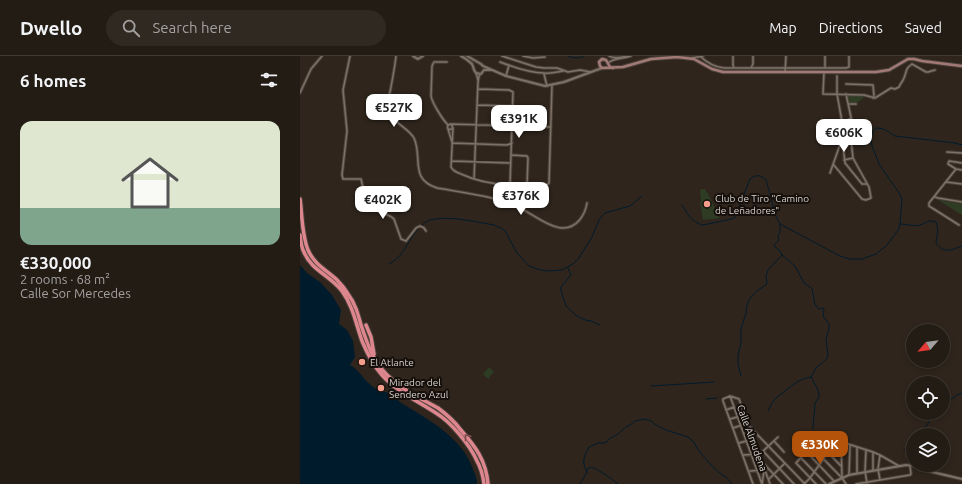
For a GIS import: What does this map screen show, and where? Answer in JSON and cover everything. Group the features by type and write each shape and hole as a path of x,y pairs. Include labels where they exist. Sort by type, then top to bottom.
{"highway":[{"path":"300,199 306,244 310,254 314,261 337,280 349,295 356,310 370,351 378,364 387,376 399,386 439,409 455,423 474,444 482,458 488,476 488,484"},
{"path":"300,235 303,251 310,263 334,283 346,297 353,311 370,360 383,376 399,390 443,418 462,438 477,460 484,484"},
{"path":"314,261 337,278"},
{"path":"366,325 373,354 378,364"},
{"path":"362,340 362,345 375,370"},
{"path":"383,379 408,398 415,401"}],"main road":[{"path":"606,60 602,59 600,66 604,68 623,68 657,58 690,58 717,71 884,71 889,70 911,58 922,61 962,66"},
{"path":"604,68 606,60"},
{"path":"606,60 610,67 614,68"}],"street":[{"path":"300,93 311,69 322,56"},
{"path":"350,56 342,90 347,126 342,175 343,179 361,179 366,198 379,211 393,217 401,239 406,241 416,228 420,226 426,231"},
{"path":"396,56 389,99 389,110 394,119 413,137 416,146 420,174 425,182 437,188 508,202 552,226 558,227 567,227 578,222 585,214 587,204"},
{"path":"414,56 418,59 422,56"},
{"path":"461,56 473,67 473,71 476,73 478,82"},
{"path":"466,56 483,66 506,76 541,86 564,82 604,68"},
{"path":"502,56 532,66 558,68 563,71"},
{"path":"523,56 545,58"},
{"path":"592,72 600,62 600,56"},
{"path":"609,56 616,58 630,56"},
{"path":"606,60 630,56"},
{"path":"690,58 702,56 706,62 717,67 785,70 846,68 848,67 849,56"},
{"path":"733,56 734,68"},
{"path":"751,68 753,64 753,56"},
{"path":"785,70 786,56"},
{"path":"824,68 825,56"},
{"path":"447,62 434,62 432,66 431,96 434,106 449,125 453,126 453,128"},
{"path":"500,62 531,72 544,74 580,70 592,72"},
{"path":"473,67 478,63"},
{"path":"824,72 824,94 864,95 876,98 891,88 895,89 899,87 901,82 904,80 907,68 912,64 926,72 935,70"},
{"path":"506,76 509,65"},
{"path":"483,66 484,70"},
{"path":"484,70 495,71"},
{"path":"474,179 478,82 479,76 484,70"},
{"path":"476,73 481,74"},
{"path":"544,74 547,86"},
{"path":"837,76 837,94 842,124 844,160 862,184 867,184"},
{"path":"846,84 873,85 873,98"},
{"path":"453,128 452,169 454,171 474,179 502,184 548,184 552,85"},
{"path":"478,89 509,90 513,93 510,185"},
{"path":"833,164 862,199 866,200 871,198 869,188 853,158 851,140 852,122 846,94"},
{"path":"848,105 856,104"},
{"path":"477,105 513,106"},
{"path":"842,124 851,118"},
{"path":"449,125 551,127"},
{"path":"449,125 448,128 452,143"},
{"path":"448,128 450,130 453,128"},
{"path":"830,173 842,137"},
{"path":"452,143 512,143"},
{"path":"947,152 962,153"},
{"path":"511,155 527,156 527,185"},
{"path":"844,160 853,158"},
{"path":"452,161 511,163"},
{"path":"962,163 949,161 948,164 956,169 962,170"},
{"path":"956,169 929,203 930,206 959,225"},
{"path":"946,182 962,184"},
{"path":"524,192 539,192 541,195 547,195"},
{"path":"935,197 962,202"},
{"path":"753,484 723,400 730,396 739,399 771,484"},
{"name":"Calle Almudena","path":"730,396 762,484"},
{"path":"726,410 734,407"},
{"path":"730,419 745,415"},
{"path":"733,428 749,425"},
{"path":"749,425 804,484 824,459 836,440"},
{"path":"834,481 802,447 815,434 873,452 899,466"},
{"path":"743,455 759,454 778,436"},
{"path":"823,436 841,456"},
{"path":"812,437 841,466"},
{"path":"739,443 754,439"},
{"path":"774,441 784,452"},
{"path":"807,442 846,484"},
{"path":"841,442 842,478"},
{"path":"849,475 850,445"},
{"path":"857,473 858,447"},
{"path":"866,450 865,471 867,482"},
{"path":"763,451 794,484"},
{"path":"806,452 796,463 816,484"},
{"path":"872,470 873,452"},
{"path":"880,455 878,469 880,480"},
{"path":"800,458 828,484 849,475 906,464"},
{"path":"762,463 784,484"},
{"path":"769,479 785,463"},
{"path":"749,471 765,470"},
{"path":"762,484 765,470"},
{"path":"856,484 910,475 910,472"},
{"path":"932,472 962,479"}],"green space":[{"path":"847,96 865,97 857,103 848,102"},
{"name":"Club de Tiro \"Camino de Leñadores\"","path":"705,189 710,197 716,211 715,213 720,218 703,220 700,190"},
{"path":"938,200 962,204 962,215"},
{"path":"489,367 494,372 488,379 483,374"}],"water":[{"path":"300,265 307,273 320,282 332,295 341,310 339,324 347,330 353,341 355,357 350,365 374,387 390,394 401,403 435,424 455,440 469,460 476,476 477,484 300,484"}],"waterway":[{"path":"568,56 576,58 581,58 584,56"},
{"path":"682,205 695,222 703,225 732,219 735,217 750,179 754,176 760,176 766,180 774,213 780,224 840,256 850,259 862,259 876,254 887,245 899,229 900,224 902,199 879,164 872,146 871,138 873,131 876,128 879,128 886,130 895,136 962,145"},
{"path":"389,264 400,256 422,225 430,220 445,218 494,225 501,228 505,231 517,253 529,266 547,271 562,270 573,264 579,258 592,237 599,220 605,213 630,206 642,196"},
{"path":"900,224 916,226 929,221 936,222 938,230 936,243 941,249 948,250 962,246"},
{"path":"768,411 777,397 797,382 811,377 816,368 827,358 828,355 826,339 829,324 823,316 824,310 823,308 819,309 815,304 812,289 804,283 795,266 774,246 779,240 778,235 780,233 780,224"},
{"path":"741,376 738,364 738,355 741,343 741,329 747,305 750,298 767,284 766,276 768,270 782,255"},
{"path":"568,268 571,275 561,287 566,306 577,316 600,325"},
{"path":"811,377 819,393 819,397 815,403 813,429"},
{"path":"651,386 714,382"},
{"path":"950,400 962,393"},
{"path":"706,399 717,398"},
{"path":"587,472 584,465 584,459 589,447 598,443 607,442 635,421 644,419 651,421 666,430 688,437 693,441 711,465 732,484"},
{"path":"925,428 930,420"},
{"path":"580,484 587,472 587,469 591,467 618,484"}],"place":[{"name":"Club de Tiro \"Camino de Leñadores\"","path":"707,204"},
{"name":"El Atlante","path":"362,362"},
{"name":"Mirador del Sendero Azul","path":"381,388"}]}
